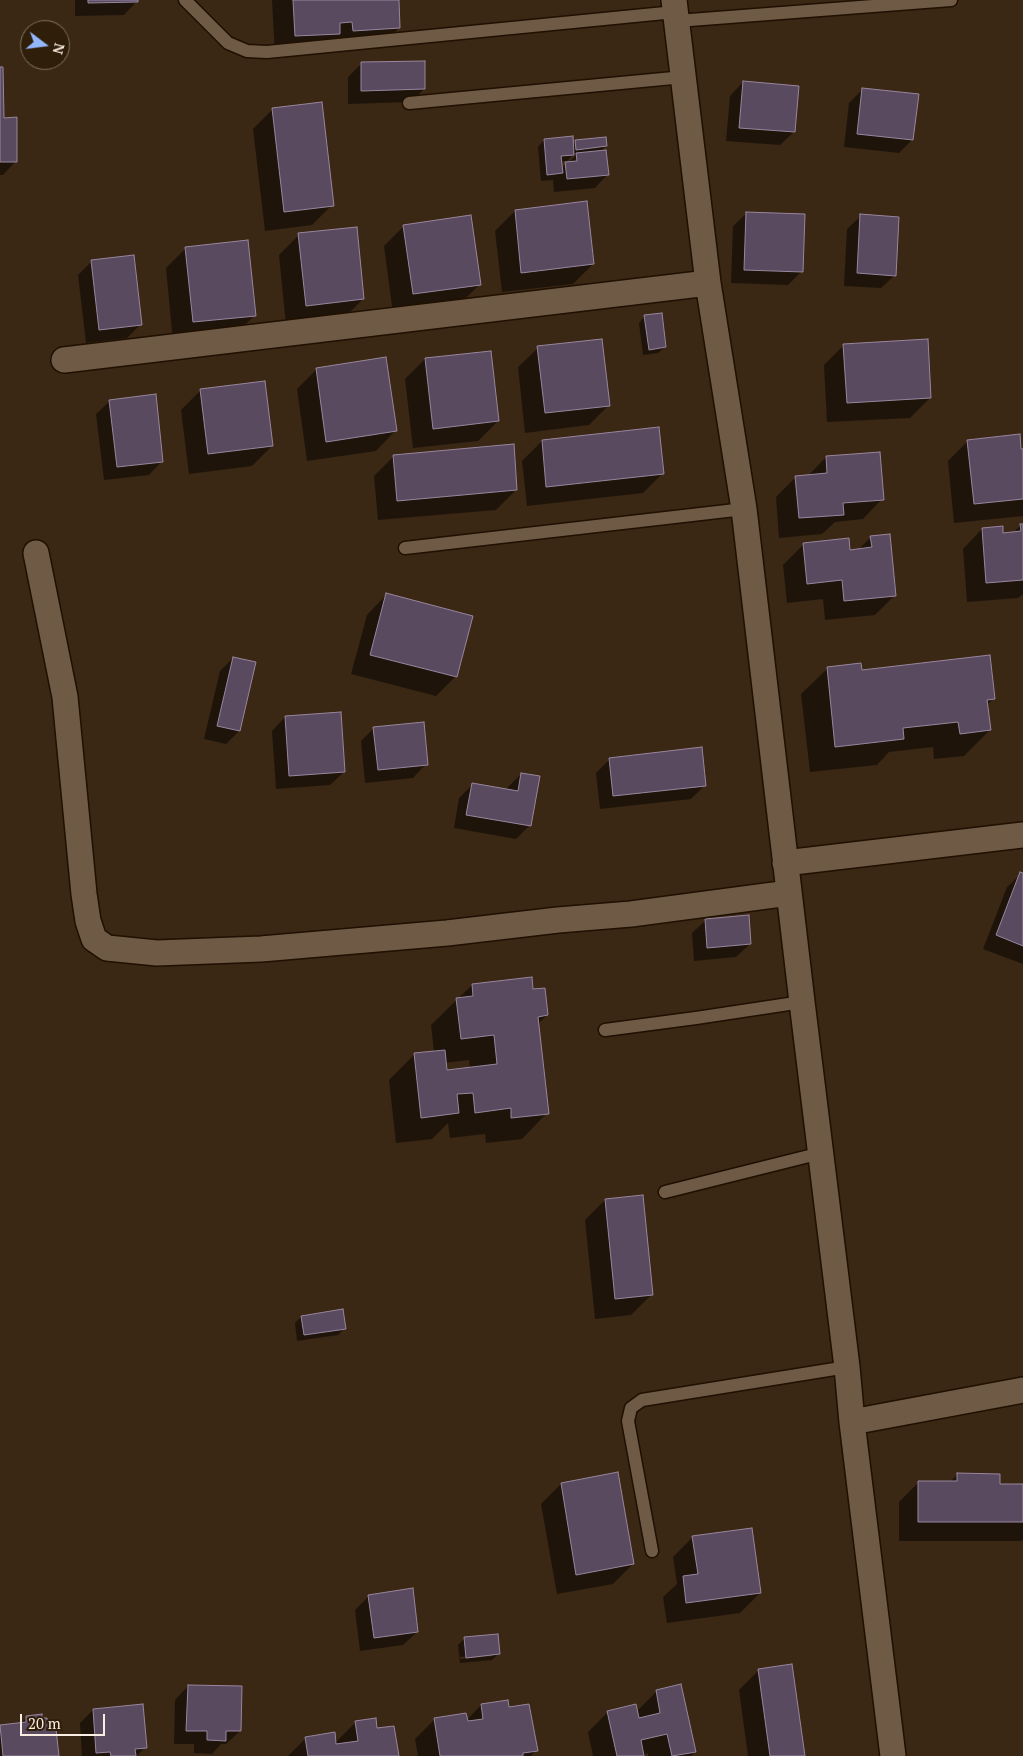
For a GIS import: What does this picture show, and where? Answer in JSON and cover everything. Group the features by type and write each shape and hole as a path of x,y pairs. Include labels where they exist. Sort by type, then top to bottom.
{"street":[{"path":"675,11 708,282 744,509 893,1756"},
{"path":"64,360 708,282"},
{"path":"36,553 65,697 88,921 94,939 107,948 157,953 261,949 447,933 558,920 631,914 789,893"},
{"path":"786,863 1023,835"},
{"path":"852,1422 1022,1390"}],"lane":[{"path":"185,0 228,43 248,51 267,52 675,11 950,0"},
{"path":"410,103 684,77"},
{"path":"405,548 744,509"},
{"path":"605,1030 802,1002"},
{"path":"665,1192 821,1153"},
{"path":"652,1551 628,1420 631,1408 642,1400 847,1367"}],"building":[{"path":"88,0 138,0 138,2 88,3"},
{"path":"293,0 399,0 400,28 353,31 352,22 340,23 340,34 295,36"},
{"path":"425,61 425,89 361,91 361,62"},
{"path":"0,67 3,67 4,118 17,117 17,162 0,162"},
{"path":"743,81 799,86 795,132 739,128"},
{"path":"862,88 919,94 913,140 857,134"},
{"path":"322,102 334,206 284,212 272,108"},
{"path":"573,136 574,155 561,156 563,173 547,175 544,139"},
{"path":"606,137 607,146 576,150 575,140"},
{"path":"606,150 609,175 567,179 565,162 577,161 576,153"},
{"path":"587,201 594,264 521,273 515,210"},
{"path":"746,212 805,214 803,272 744,270"},
{"path":"860,214 899,217 896,276 857,273"},
{"path":"471,215 481,285 413,294 403,225"},
{"path":"357,227 364,299 306,306 298,233"},
{"path":"248,240 256,316 193,322 185,247"},
{"path":"134,255 142,325 99,330 91,260"},
{"path":"662,313 666,347 649,350 644,315"},
{"path":"602,339 610,406 545,413 537,346"},
{"path":"928,339 931,398 847,403 843,344"},
{"path":"491,351 499,421 433,429 425,358"},
{"path":"386,357 397,431 326,442 316,368"},
{"path":"265,381 273,446 208,454 200,389"},
{"path":"156,394 163,462 117,467 109,400"},
{"path":"659,427 664,474 546,487 542,440"},
{"path":"1020,434 1021,449 1023,449 1023,499 974,504 967,440"},
{"path":"514,444 517,490 397,501 393,455"},
{"path":"880,452 884,500 843,503 844,515 799,518 795,476 827,473 826,456"},
{"path":"1020,524 1023,524 1023,580 986,583 982,528 1003,526 1003,533 1021,531"},
{"path":"890,534 896,596 844,601 842,580 807,584 803,543 849,538 850,550 872,547 870,536"},
{"path":"386,593 473,616 457,677 370,655"},
{"path":"990,655 995,699 987,700 991,730 960,734 958,722 903,728 904,739 835,747 827,667 861,663 862,670"},
{"path":"233,657 256,662 240,731 217,726"},
{"path":"341,712 345,772 289,776 285,716"},
{"path":"424,722 428,765 378,770 373,727"},
{"path":"702,747 706,786 613,796 609,758"},
{"path":"521,773 540,776 531,826 466,815 472,783 518,791"},
{"path":"1020,872 1023,873 1023,946 996,935"},
{"path":"749,915 751,944 707,948 705,919"},
{"path":"532,977 533,989 545,988 548,1015 538,1017 549,1114 511,1118 511,1108 475,1113 473,1093 457,1094 459,1113 421,1118 414,1053 445,1050 447,1070 497,1064 494,1035 461,1039 456,998 473,996 472,984"},
{"path":"643,1195 653,1295 615,1299 605,1199"},
{"path":"343,1309 346,1329 304,1335 301,1316"},
{"path":"618,1472 634,1564 576,1575 561,1483"},
{"path":"957,1473 1000,1474 1000,1484 1023,1484 1023,1522 918,1522 918,1481 957,1481"},
{"path":"752,1528 761,1593 686,1603 683,1576 698,1574 692,1536"},
{"path":"413,1588 418,1632 374,1638 368,1595"},
{"path":"498,1634 500,1654 466,1658 464,1637"},
{"path":"792,1664 805,1756 770,1756 758,1669"},
{"path":"681,1684 696,1752 672,1756 667,1734 641,1740 644,1756 617,1756 607,1711 636,1704 639,1718 660,1713 656,1690"},
{"path":"188,1685 242,1686 241,1731 226,1731 226,1741 207,1740 207,1731 186,1731"},
{"path":"508,1700 509,1707 529,1704 538,1751 523,1753 523,1756 440,1756 434,1718 466,1713 468,1721 483,1719 481,1704"},
{"path":"143,1704 147,1748 135,1749 136,1756 111,1756 110,1752 96,1753 93,1709"},
{"path":"42,1714 42,1718 47,1718 48,1730 56,1729 59,1756 3,1756 0,1725 26,1722 26,1716"},
{"path":"376,1718 377,1728 394,1726 399,1756 308,1756 305,1737 335,1732 336,1744 358,1741 355,1721"}]}
